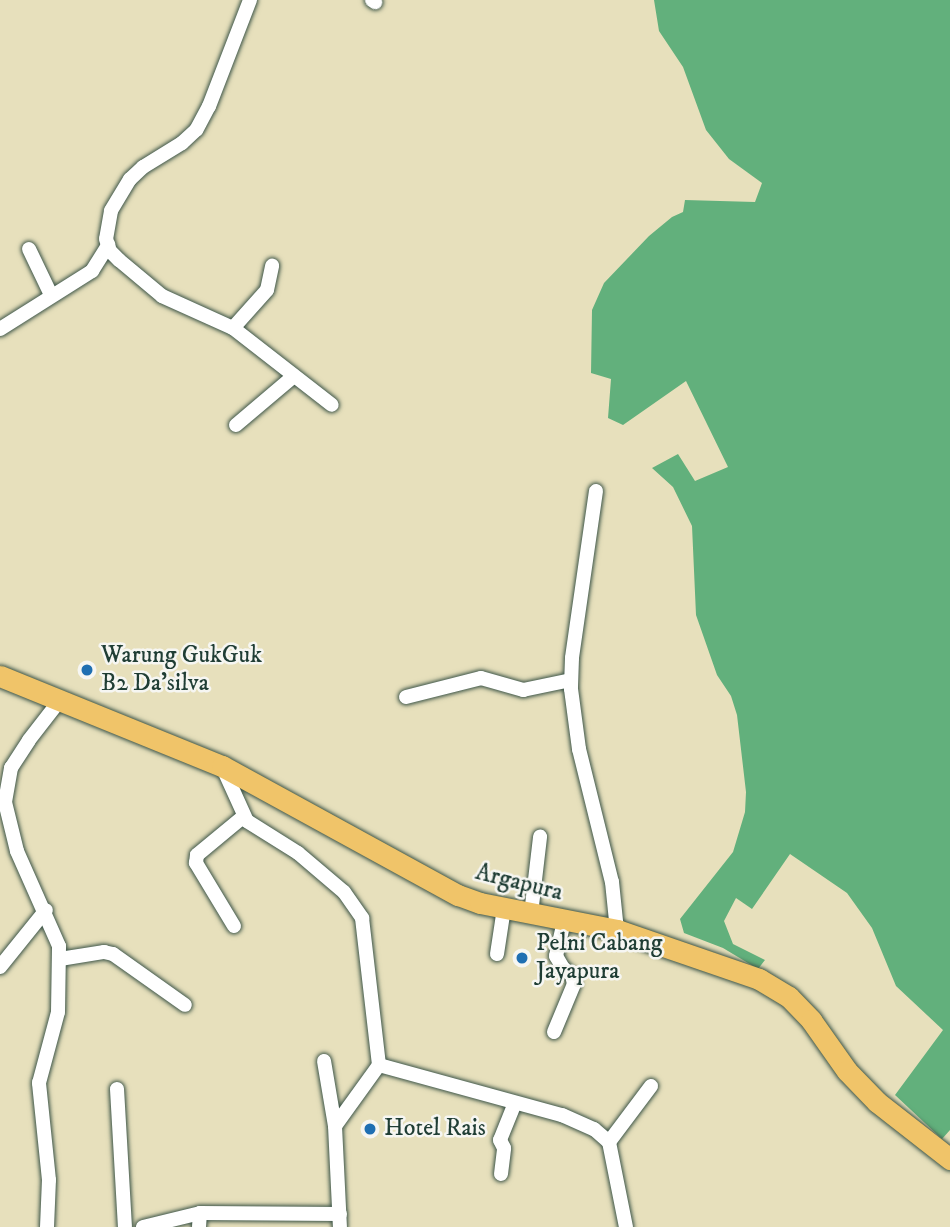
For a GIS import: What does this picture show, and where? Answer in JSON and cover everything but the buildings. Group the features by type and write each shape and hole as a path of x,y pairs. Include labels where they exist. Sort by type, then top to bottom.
{"highway":[{"name":"Argapura","path":"0,676 222,766 439,886 480,903 617,930 712,960 759,979 789,997 811,1020 847,1071 877,1102 950,1160"}],"street":[{"path":"250,0 209,106 196,130 182,144 143,167 130,179 105,227 108,245 119,260 162,296 233,328 332,405"},
{"path":"0,329 92,271 108,245"},
{"path":"29,249 51,295"},
{"path":"233,328 267,290 272,266"},
{"path":"236,425 293,376"},
{"path":"596,491 571,680 579,749 602,834 617,930"},
{"path":"406,697 481,678 523,690 571,680"},
{"path":"47,1227 49,1180 39,1083 58,1012 59,946 46,911 17,851 5,802 11,768 60,700"},
{"path":"222,766 244,816 259,830 298,853 344,892 362,918 379,1065 335,1126"},
{"path":"234,926 196,863 197,856 244,816"},
{"path":"531,914 540,837"},
{"path":"497,954 504,908"},
{"path":"0,967 46,911"},
{"path":"554,1032 574,984 572,975 563,968 556,956 564,921"},
{"path":"60,959 104,952 113,954 185,1005"},
{"path":"143,1227 199,1220 340,1221 335,1126 324,1061"},
{"path":"379,1065 584,1123 609,1142 626,1227"},
{"path":"609,1142 651,1086"},
{"path":"117,1089 125,1227"},
{"path":"501,1174 504,1148 500,1140 515,1103"}],"green space":[{"path":"654,0 950,0 950,1130 942,1139 895,1095 943,1030 896,986 872,928 847,893 790,854 752,909 736,898 724,921 733,944 765,960 758,969 723,948 684,933 680,919 733,852 745,812 746,792 737,715 731,696 717,675 696,615 692,526 673,487 652,468 678,454 695,481 728,467 686,381 623,425 608,418 611,379 591,373 592,310 604,283 649,236 672,217 683,212 685,200 755,202 762,183 729,159 706,130 683,67 659,31"}],"place":[{"name":"Warung GukGuk B2 Da'silva","path":"87,670"},
{"name":"Pelni Cabang Jayapura","path":"522,958"},
{"name":"Hotel Rais","path":"370,1129"}]}
